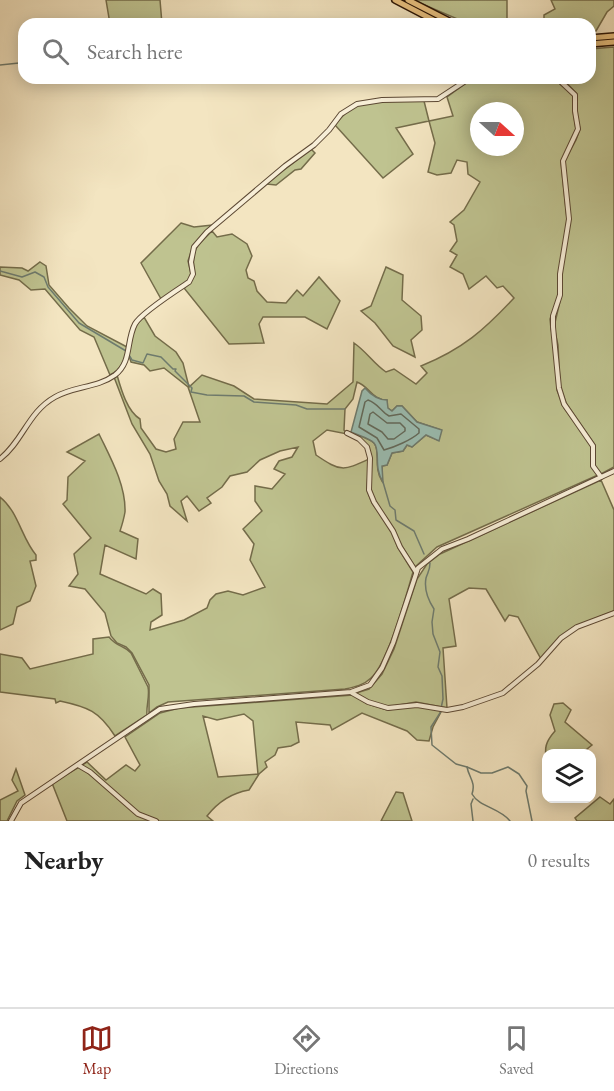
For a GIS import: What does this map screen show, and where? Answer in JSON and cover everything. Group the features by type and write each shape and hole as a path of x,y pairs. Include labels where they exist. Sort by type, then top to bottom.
{"main road":[{"path":"395,0 430,18"},
{"path":"408,0 443,18"},
{"path":"596,38 614,36"},
{"path":"596,44 614,42"}],"street":[{"path":"0,459 19,438 34,412 54,397 74,389 94,385 116,374 128,357 129,338 136,322 189,282 193,274 191,262 194,248 207,232 260,186 314,145 341,114 357,104 382,100 438,99 461,84"},
{"path":"563,84 575,95 578,129 562,161 569,219 560,274 560,296 553,316 559,388 564,404 593,446 593,466 601,477"},
{"path":"347,432 367,447 370,458 369,490 417,573"},
{"path":"11,821 21,803 45,784 78,765 160,709 194,704 351,692 370,685 382,669 393,643 418,568 442,549 614,471"},
{"path":"351,692 368,702 388,708 417,705 447,710 463,707 503,693 538,664 561,638 577,627 614,613"},
{"path":"78,765 90,772 138,814 156,821"}],"green space":[{"path":"106,0 160,0 162,18 109,18"},
{"path":"413,0 507,0 507,18 455,18"},
{"path":"551,0 614,0 614,6 607,12 596,31 596,18 544,18 544,15 555,9"},
{"path":"614,47 614,467 601,474 594,465 595,445 566,403 560,386 558,345 554,327 561,297 562,270 570,219 564,162 580,129 576,110 577,94 568,84 596,84 596,48"},
{"path":"465,84 560,84 574,96 573,111 576,129 561,162 567,219 563,258 558,276 558,297 550,319 555,346 557,390 564,408 592,446 591,466 598,475 437,547 415,567 374,501 370,481 370,454 367,447 350,433 369,440 376,446 379,476 382,481 382,466 387,465 392,453 403,451 407,445 412,447 426,435 438,440 441,430 417,422 402,406 397,406 392,411 387,408 387,400 378,398 357,382 353,399 345,409 344,430 347,434 327,430 313,441 316,455 337,467 353,466 369,459 367,490 372,503 392,532 398,548 413,572 396,628 377,670 365,682 345,689 168,702 149,713 149,685 132,653 111,636 105,613 85,589 69,586 78,574 74,554 91,538 63,504 67,500 68,477 85,461 67,452 99,434 123,492 125,512 120,531 138,539 136,559 105,545 100,574 146,594 153,589 161,594 162,615 151,622 150,630 184,620 207,608 210,600 216,594 228,591 243,595 265,587 250,560 254,544 243,529 262,511 255,501 255,486 272,489 285,474 274,469 279,461 292,457 298,447 280,451 260,460 247,472 230,476 222,487 207,498 211,503 199,511 187,496 181,501 187,521 170,506 150,454 132,424 114,377 117,375 131,411 140,419 141,428 156,449 166,452 176,449 174,439 183,422 200,422 188,387 164,368 150,371 144,365 131,362 129,344 136,326 144,317 155,336 176,352 183,363 189,387 202,375 234,386 254,399 327,404 353,382 354,343 386,372 394,369 416,384 427,373 421,366 449,353 472,338 514,298 503,286 497,288 486,276 469,289 463,274 450,267 457,255 450,251 457,241 454,225 450,222 464,210 480,182 468,174 467,162 457,160 451,173 437,175 428,172 435,143 429,121 453,116 447,97"},
{"path":"390,100 424,101 429,121 396,128 413,154 383,178 335,125 347,112 363,104"},
{"path":"311,149 315,153 301,169 295,170 276,185 266,184"},
{"path":"181,223 194,227 213,225 193,246 188,261 191,273 188,281 161,299 141,263"},
{"path":"212,231 217,237 232,234 247,244 252,256 246,270 248,278 254,281 257,291 267,302 286,303 297,290 303,296 319,277 340,301 327,329 305,317 263,317 259,324 264,343 229,344 184,288 194,274 193,260 197,247"},
{"path":"40,262 46,266 49,285 87,326 127,347 122,363 114,373 110,375 94,337 80,330 45,289 31,290 19,280 0,275 0,267 22,268 28,271"},
{"path":"386,267 403,275 402,300 421,316 422,330 411,340 415,357 393,346 375,323 361,311 371,306"},
{"path":"601,480 614,510 614,611 576,626 541,659 518,617 509,615 505,621 486,589 469,588 449,599 456,646 443,648 447,708 416,702 388,707 369,701 356,693 369,689 382,674 394,649 417,579 427,564 440,554"},
{"path":"0,497 16,517 36,555 36,560 30,561 36,586 30,601 17,607 13,624 0,630"},
{"path":"109,637 131,653 148,687 147,715 115,736 104,721 92,711 78,705 60,701 56,703 55,699 0,692 0,654 22,658 30,669 93,654 93,639"},
{"path":"353,695 368,704 387,710 417,706 442,710 429,741 417,740 407,731 362,713 332,730 330,725 296,722 299,742 278,748 275,755 265,762 267,767 259,774 249,790 220,802 211,811 207,816 213,821 159,821 138,812 82,765 87,762 106,780 126,765 135,771 140,765 125,737 160,713 179,708","holes":["244,714 253,721 258,774 218,777 203,716 217,720"]},
{"path":"563,703 571,710 565,722 592,745 587,749 546,749 555,731 550,715 554,704"},
{"path":"79,767 98,780 132,810 152,821 67,821 52,783"},
{"path":"16,769 25,795 17,801 7,821 0,821 0,800 18,791 12,780"},
{"path":"396,792 403,793 412,821 381,821"},
{"path":"600,797 610,804 614,799 614,821 577,821 575,818 593,803 596,803"}],"water":[{"path":"365,388 375,397 387,400 388,408 392,411 397,406 402,406 417,422 442,430 439,441 426,435 412,447 407,445 403,451 392,453 387,465 382,466 383,482 378,471 376,446 366,438 351,432 362,391"}],"waterway":[{"path":"0,65 18,63"},
{"path":"0,271 22,277 35,272 44,277 48,287 79,323 126,351"},
{"path":"129,355 132,360 143,363 147,354 161,357 173,369 176,369 175,371 192,388 191,392 244,396 254,402 296,405 307,409 345,409"},
{"path":"383,482 390,506 395,510 396,520 414,531 424,554"},
{"path":"430,563 426,586 428,598 434,609 433,634 440,652 438,667 442,676 443,699 440,713 431,727 432,745 456,764 467,767 473,783 472,794 475,798 510,821"},
{"path":"467,767 481,773 492,773 508,767 519,774 527,786 532,821"},
{"path":"473,799 471,804 473,821"}]}
